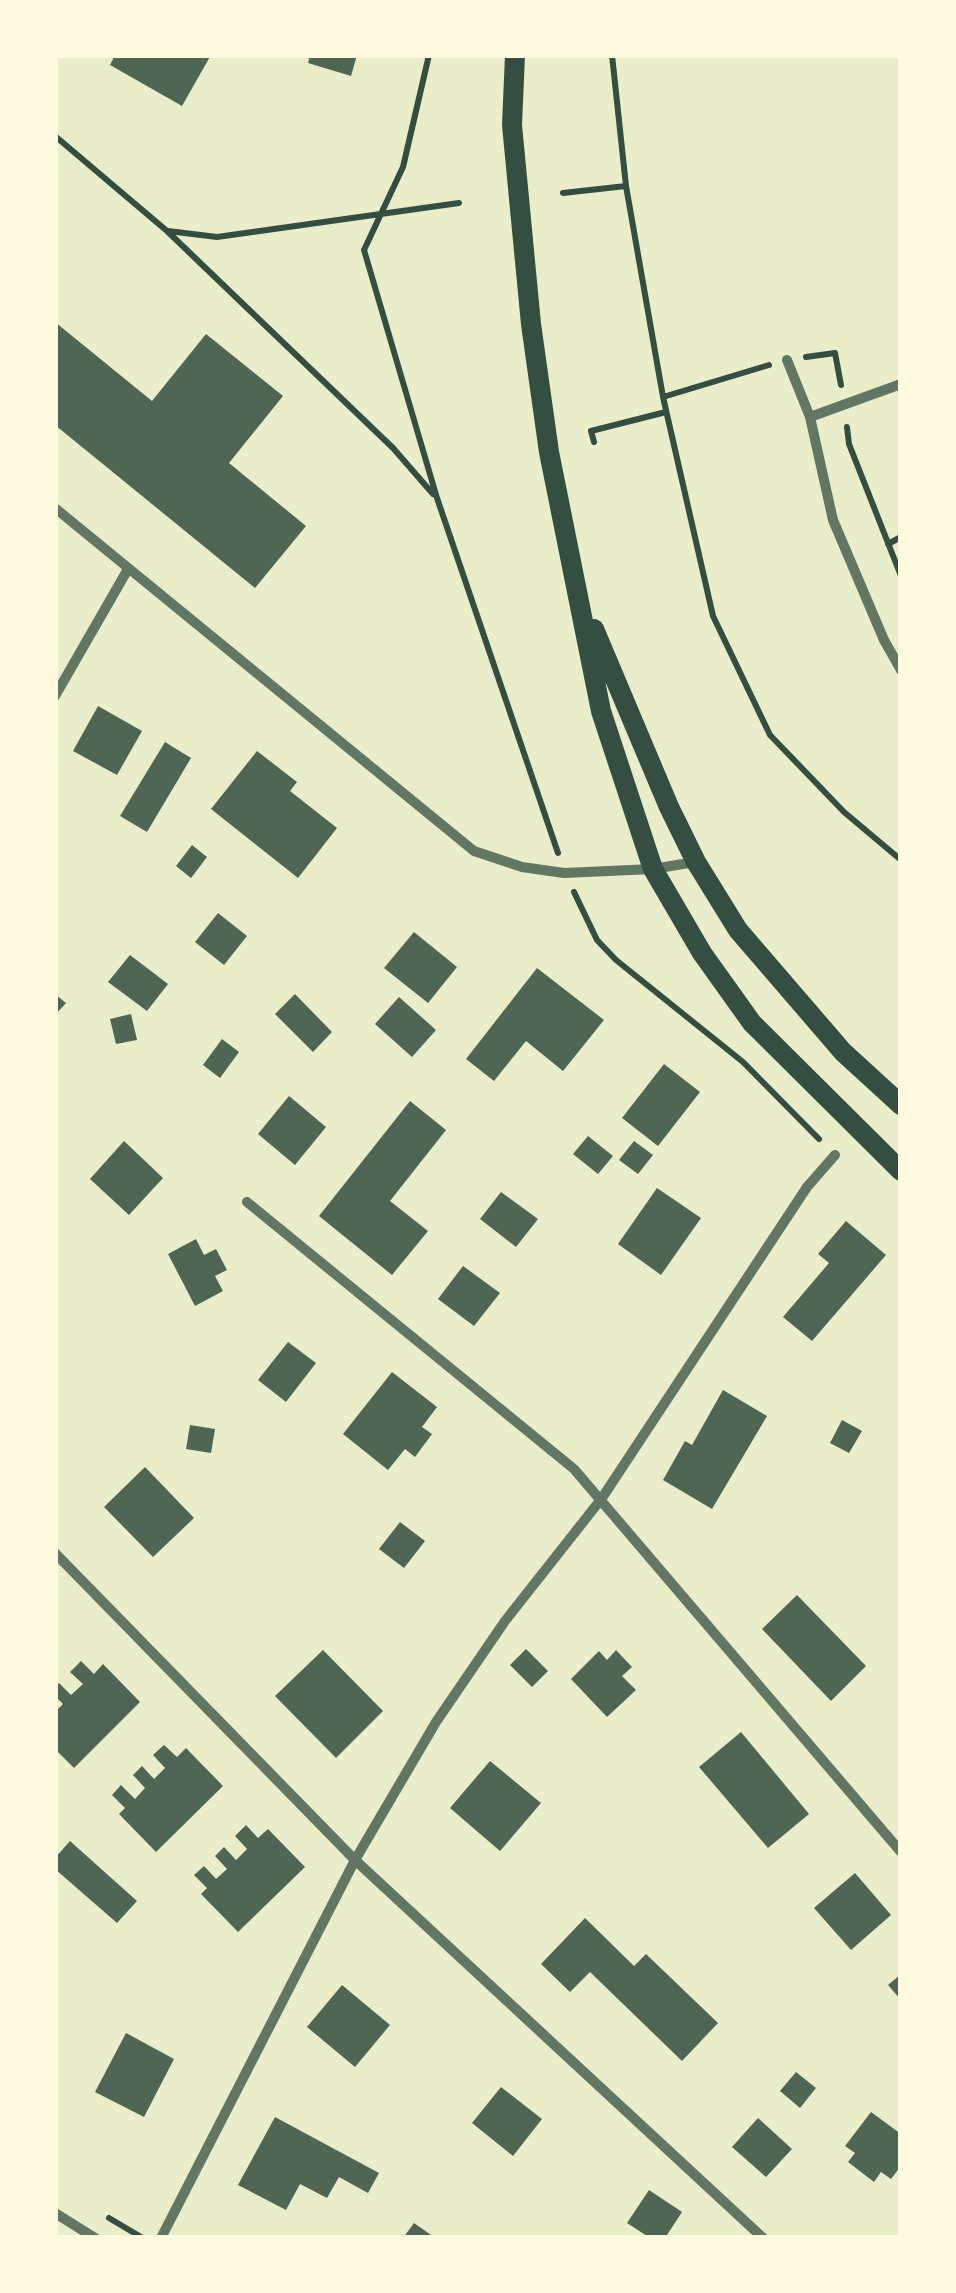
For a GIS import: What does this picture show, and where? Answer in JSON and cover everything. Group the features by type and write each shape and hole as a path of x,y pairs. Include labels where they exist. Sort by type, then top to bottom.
{"main road":[{"path":"515,55 512,125 531,324 549,452 601,710 653,869 702,953 752,1024 901,1171"},
{"path":"575,586 696,862 750,943 843,1052 901,1105"}],"street":[{"path":"786,360 810,417 833,520 884,640 901,670"},
{"path":"810,417 901,384"},
{"path":"55,508 474,851 522,867 557,872 653,869 696,862"},
{"path":"55,696 128,569"},
{"path":"162,2238 355,1860 436,1722 475,1664 602,1498 807,1187 835,1155"},
{"path":"247,1202 574,1469 901,1852"},
{"path":"55,1552 355,1860 763,2238"},
{"path":"55,2213 95,2238"}],"path":[{"path":"55,136 167,231 393,448 438,498 364,250 403,167 430,55"},
{"path":"612,55 626,186 662,397 713,616 770,735 844,812 901,860"},
{"path":"562,193 626,186"},
{"path":"167,231 217,237 459,203"},
{"path":"662,397 786,360 835,352 848,444 901,576"},
{"path":"594,442 592,431 666,412"},
{"path":"888,544 901,537"}],"building":[{"path":"115,55 211,55 182,106 110,65"},
{"path":"310,55 357,55 351,76 308,63"},
{"path":"55,322 152,401 206,334 283,396 229,463 306,526 255,588 55,425"},
{"path":"98,706 142,731 117,775 73,751"},
{"path":"165,742 191,758 147,832 120,816"},
{"path":"257,751 297,782 290,791 337,828 298,878 211,809"},
{"path":"192,845 207,857 191,878 176,866"},
{"path":"218,913 247,936 224,965 195,942"},
{"path":"414,932 457,967 428,1003 384,968"},
{"path":"130,955 168,984 147,1011 108,982"},
{"path":"537,968 604,1020 563,1071 526,1041 494,1081 466,1059"},
{"path":"55,994 66,1003 55,1015"},
{"path":"295,994 332,1032 313,1052 275,1014"},
{"path":"399,997 436,1030 412,1057 375,1024"},
{"path":"131,1014 137,1040 116,1044 110,1019"},
{"path":"222,1039 239,1052 220,1078 203,1065"},
{"path":"664,1064 700,1092 658,1146 622,1118"},
{"path":"289,1096 326,1127 295,1165 258,1134"},
{"path":"410,1101 446,1130 390,1201 428,1231 392,1275 319,1216"},
{"path":"588,1136 613,1156 598,1174 573,1154"},
{"path":"124,1141 163,1178 129,1215 90,1179"},
{"path":"634,1141 653,1155 638,1174 619,1160"},
{"path":"657,1188 701,1218 661,1275 618,1244"},
{"path":"501,1192 538,1219 516,1247 480,1219"},
{"path":"846,1221 886,1255 812,1341 783,1317 829,1263 818,1254"},
{"path":"196,1239 204,1255 216,1249 227,1270 215,1276 223,1291 195,1306 168,1254"},
{"path":"463,1266 500,1293 474,1326 438,1299"},
{"path":"288,1342 316,1363 286,1402 258,1380"},
{"path":"392,1372 437,1407 422,1427 432,1434 415,1457 405,1449 388,1470 343,1434"},
{"path":"723,1390 767,1416 712,1509 663,1480 685,1441 692,1445"},
{"path":"842,1420 862,1431 849,1453 830,1443"},
{"path":"190,1425 215,1429 211,1453 186,1449"},
{"path":"145,1467 194,1518 153,1557 104,1507"},
{"path":"400,1522 425,1541 404,1568 379,1549"},
{"path":"797,1595 866,1666 831,1701 762,1629"},
{"path":"526,1649 548,1671 532,1687 510,1665"},
{"path":"323,1650 383,1711 336,1758 275,1696"},
{"path":"616,1650 632,1667 622,1676 636,1690 607,1717 571,1679 599,1651 607,1660"},
{"path":"81,1661 94,1674 103,1664 140,1702 74,1768 55,1749 55,1712 63,1704 55,1696 55,1687 59,1683 71,1695 83,1684 70,1672"},
{"path":"741,1732 809,1814 768,1848 699,1767"},
{"path":"164,1745 177,1757 186,1748 223,1786 156,1852 119,1814 125,1808 112,1795 121,1785 135,1799 145,1788 133,1775 142,1766 154,1779 165,1768 153,1755"},
{"path":"490,1761 541,1803 500,1851 450,1808"},
{"path":"246,1825 258,1838 268,1829 305,1867 238,1932 201,1894 207,1888 194,1875 204,1866 216,1879 227,1869 215,1856 224,1847 236,1860 247,1849 235,1836"},
{"path":"70,1841 137,1901 117,1923 55,1869 55,1858"},
{"path":"855,1873 891,1915 851,1950 814,1908"},
{"path":"585,1918 634,1966 646,1954 718,2023 682,2061 590,1972 570,1992 541,1964"},
{"path":"901,1974 901,2000 888,1985"},
{"path":"342,1985 390,2025 355,2067 307,2027"},
{"path":"126,2033 174,2059 144,2117 95,2092"},
{"path":"796,2072 816,2088 800,2108 780,2091"},
{"path":"501,2087 542,2119 513,2156 472,2123"},
{"path":"871,2112 901,2134 901,2166 891,2179 881,2172 874,2182 848,2162 855,2153 845,2146"},
{"path":"275,2117 379,2173 368,2193 339,2177 327,2198 300,2184 286,2210 238,2185"},
{"path":"758,2118 792,2149 766,2177 732,2147"},
{"path":"649,2190 682,2212 665,2238 650,2238 627,2223"},
{"path":"414,2223 431,2235 403,2238"}]}
